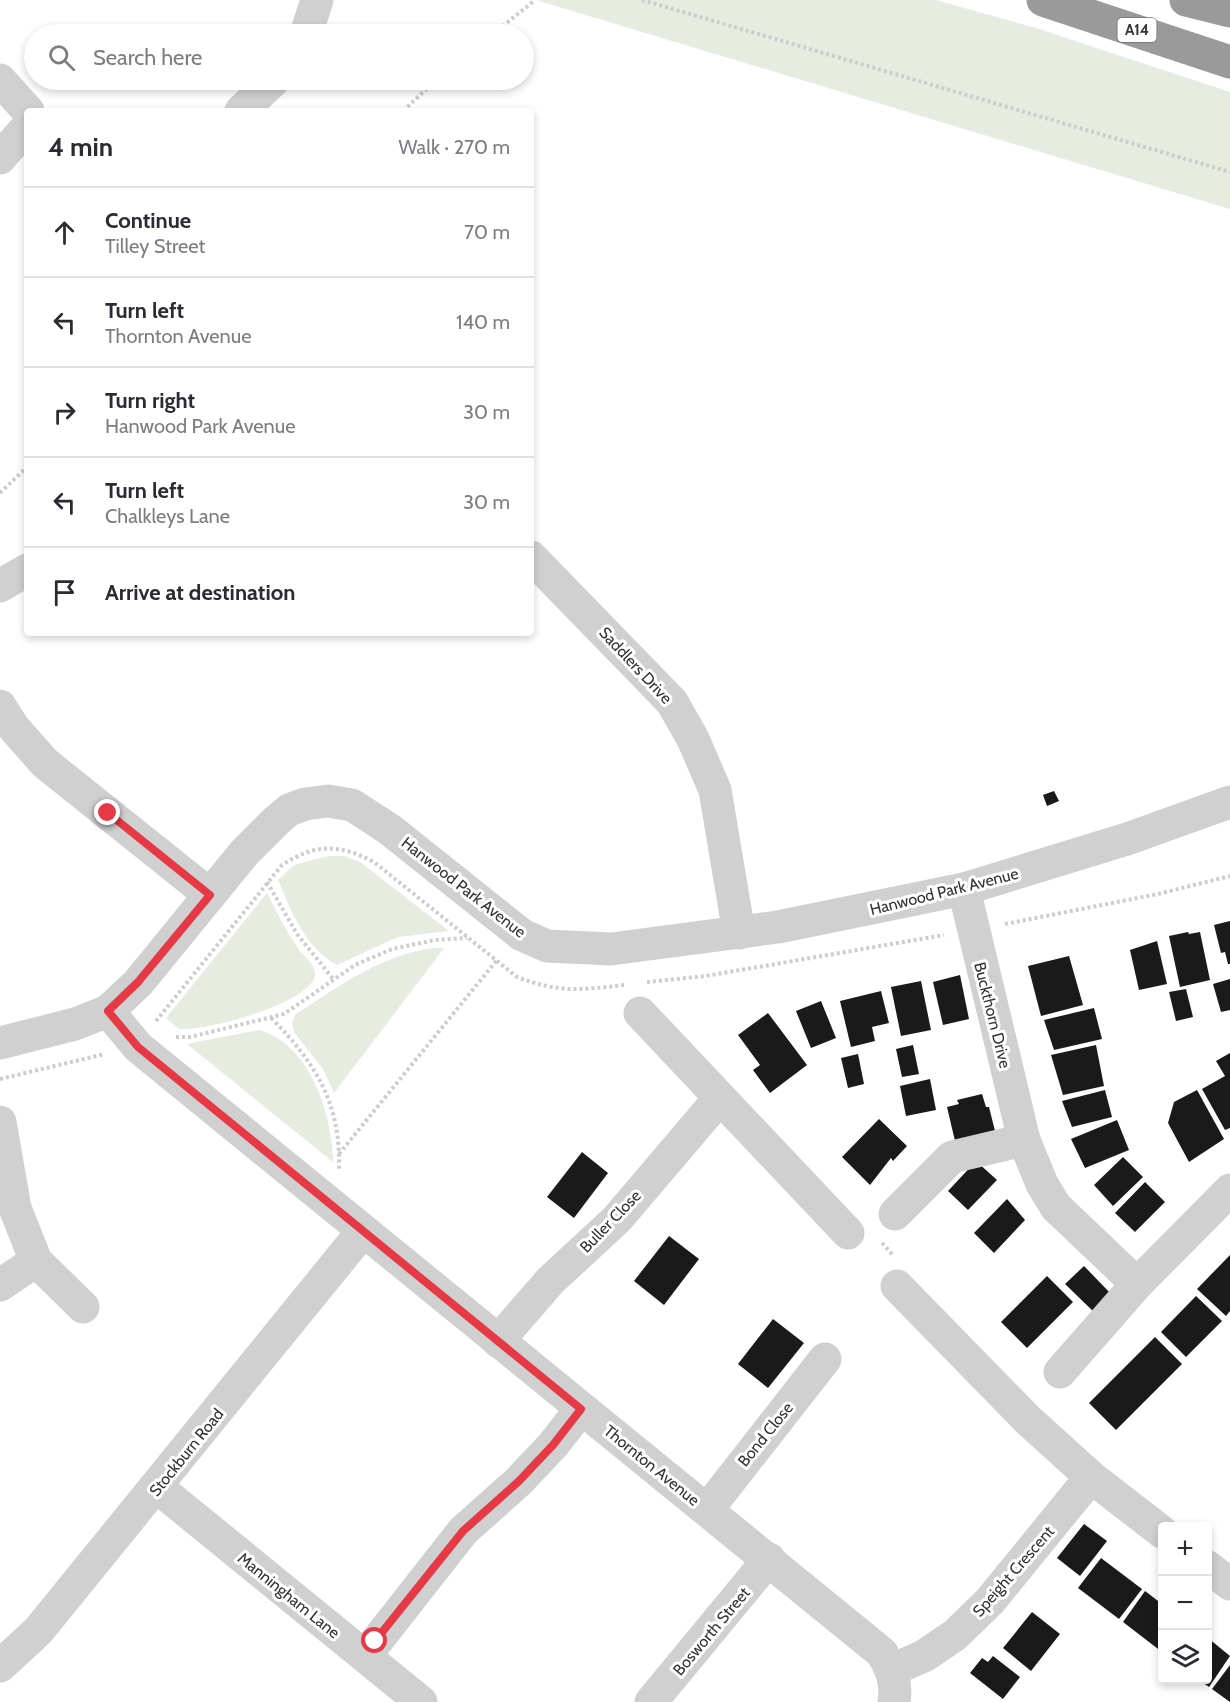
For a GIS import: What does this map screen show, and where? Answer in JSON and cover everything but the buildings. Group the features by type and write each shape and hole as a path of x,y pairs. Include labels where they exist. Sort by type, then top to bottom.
{"highway":[{"name":"A14","path":"1042,0 1230,62"},
{"path":"1186,0 1230,11"}],"street":[{"path":"309,24 317,0"},
{"path":"0,80 25,108"},
{"path":"244,108 263,90"},
{"path":"0,158 24,130"},
{"name":"Saddlers Drive","path":"534,560 672,702 693,739 715,790 739,933"},
{"path":"0,586 24,572"},
{"path":"0,706 14,728 45,763 210,895"},
{"name":"Hanwood Park Avenue","path":"0,1043 75,1024 108,1011 138,982 210,895 276,821 289,810 305,804 327,801 352,805 388,829 522,935 547,946 611,949 739,933 861,911 964,889 1115,843 1230,802"},
{"name":"Buckthorn Drive","path":"964,889 1024,1140 1042,1184 1056,1207 1137,1284"},
{"name":"Thornton Avenue","path":"108,1011 138,1047 581,1409 769,1559 882,1653 892,1670"},
{"path":"640,1013 848,1233"},
{"name":"Buller Close","path":"498,1341 551,1280 617,1220 719,1098"},
{"path":"0,1122 15,1208 36,1261 83,1306"},
{"path":"895,1214 952,1157 1024,1140"},
{"path":"1060,1372 1137,1284 1230,1190"},
{"name":"Stockburn Road","path":"0,1666 38,1631 363,1231"},
{"path":"0,1285 36,1261"},
{"path":"897,1286 1028,1420 1091,1477 1158,1529"},
{"name":"Bond Close","path":"707,1510 825,1359"},
{"path":"364,1656 463,1531 519,1481 553,1445 581,1409"},
{"name":"Speight Crescent","path":"892,1670 924,1656 955,1635 990,1601 1091,1477"},
{"name":"Manningham Lane","path":"157,1487 421,1702"},
{"name":"Bosworth Street","path":"651,1702 769,1559"},
{"path":"1212,1570 1230,1584"},
{"path":"892,1670 897,1686 894,1702"}],"path":[{"path":"505,24 535,0"},
{"path":"642,0 1230,172"},
{"path":"407,108 426,90"},
{"path":"0,493 24,470"},
{"path":"999,926 1158,894 1230,876"},
{"path":"267,882 297,934 334,980"},
{"path":"171,1038 190,1037 284,1014 355,965 392,949 435,940 468,938"},
{"path":"339,1154 496,960"},
{"path":"270,1017 291,1038 319,1075 335,1114 339,1154 338,1174"},
{"path":"0,1078 108,1053"}],"shaded area":[{"path":"536,0 936,0 1039,29 1230,92 1230,209"},
{"path":"328,856 344,856 360,862 449,931 398,937 337,965 326,958 308,939 294,916 278,880 294,865"},
{"path":"267,893 292,939 314,967 312,982 300,993 259,1012 211,1025 179,1029 166,1018"},
{"path":"432,948 444,948 334,1093 323,1069 294,1032 292,1023 296,1014 377,965"},
{"path":"259,1030 277,1038 305,1065 323,1103 332,1143 333,1162 187,1044"}],"route":[{"path":"108,813 210,895 138,982 108,1011 117,1024 138,1047 581,1409 553,1445 519,1481 463,1531 375,1641"}]}
